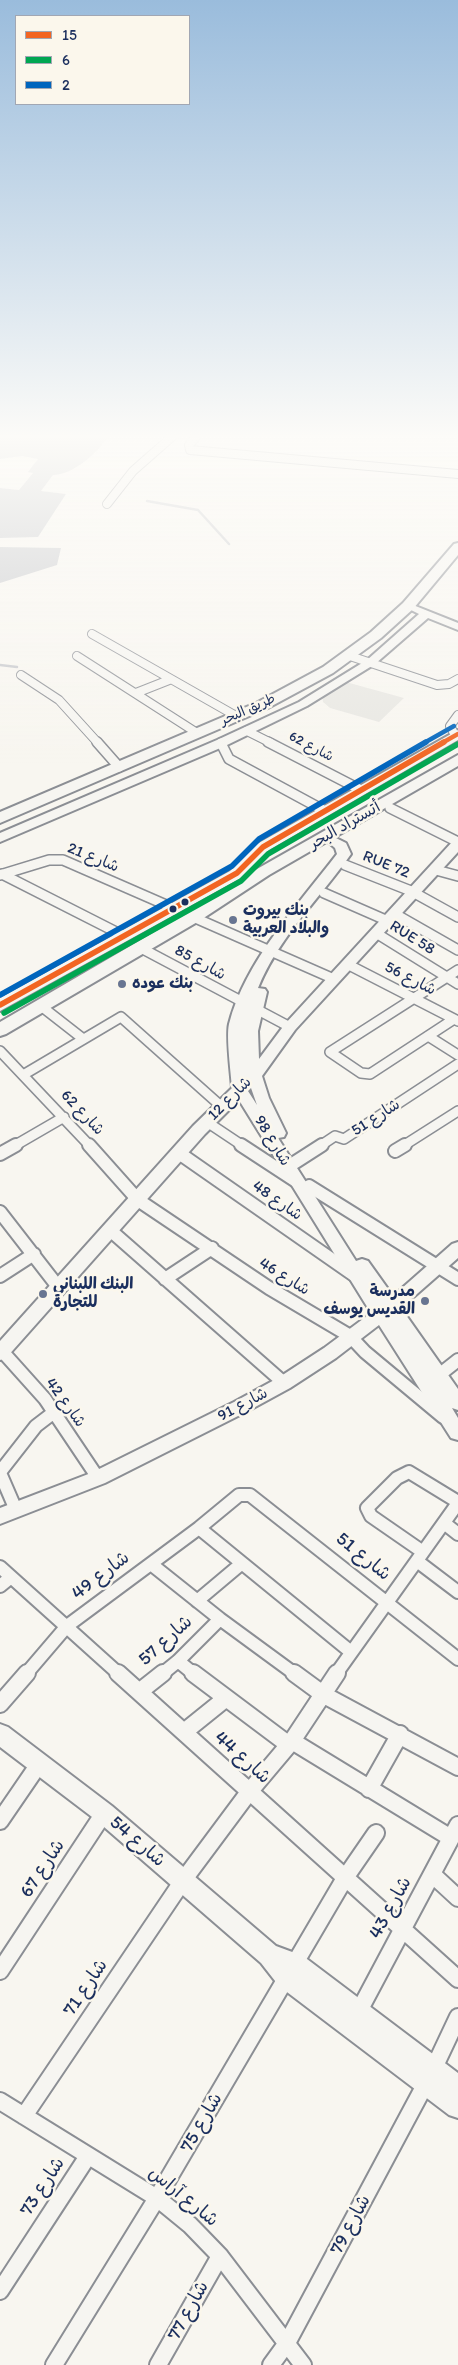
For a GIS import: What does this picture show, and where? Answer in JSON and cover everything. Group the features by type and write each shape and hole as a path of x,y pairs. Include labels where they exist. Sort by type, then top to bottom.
{"highway":[{"name":"طريق البحر","path":"0,818 236,716 300,686 350,656 408,606 458,547"},
{"path":"336,818 361,790 457,738"},
{"name":"أتستراد البحر","path":"0,1030 193,917 263,872 336,818 457,738"},
{"name":"أتستراد البحر","path":"0,1005 336,818 458,760"},
{"path":"263,872 294,863 458,770"}],"street":[{"path":"408,606 458,627"},
{"path":"0,838 221,744 303,704 371,662 427,613"},
{"path":"92,634 169,680 236,716"},
{"path":"77,656 197,733"},
{"path":"350,656 437,684 449,684 458,680"},
{"path":"21,675 59,700 119,766"},
{"path":"136,694 169,680"},
{"path":"457,738 450,726 458,715"},
{"name":"شارع 62","path":"248,731 361,790"},
{"path":"221,744 229,759 336,818"},
{"path":"390,808 458,843"},
{"name":"شارع 98","path":"273,952 324,893 338,871 344,854 336,840"},
{"name":"شارع 12","path":"1,1352 207,1122 253,1077 290,1027 436,870 458,843"},
{"name":"شارع 21","path":"1,875 49,860 64,860 173,908"},
{"path":"436,870 458,876"},
{"name":"شارع 98","path":"338,871 257,972 249,1006 253,1077 271,1120 303,1184 356,1276 386,1310 458,1403"},
{"name":"RUE 72","path":"338,871 415,893 458,918"},
{"path":"1,875 124,936"},
{"path":"324,893 391,917 458,950"},
{"path":"193,917 334,979"},
{"name":"RUE 58","path":"376,933 458,984"},
{"name":"شارع 85","path":"141,948 290,1027"},
{"name":"شارع 56","path":"347,964 456,1020"},
{"path":"456,1020 370,1074 366,1074 333,1056 330,1052 458,970"},
{"path":"41,1006 82,1038"},
{"name":"شارع 98","path":"249,1006 236,1025 240,1090 323,1212 386,1310 456,1430"},
{"path":"23,1074 82,1038 121,1018 128,1019 222,1107"},
{"path":"428,1036 458,1054"},
{"name":"شارع 62","path":"0,1051 64,1117 138,1200"},
{"name":"شارع 51","path":"294,1163 335,1136 344,1139 458,1064"},
{"path":"395,1151 458,1110"},
{"path":"0,1154 64,1117"},
{"path":"207,1122 303,1184 458,1279"},
{"name":"شارع 48","path":"179,1153 356,1276"},
{"name":"شارع 46","path":"138,1200 269,1288 350,1336 365,1352 456,1430"},
{"path":"0,1212 34,1254 58,1288"},
{"path":"110,1230 284,1383"},
{"path":"165,1278 212,1248"},
{"name":"شارع 91","path":"8,1513 98,1478 284,1383 330,1353 386,1310 458,1248"},
{"path":"0,1276 34,1254"},
{"name":"شارع 42","path":"1,1352 45,1399 98,1478"},
{"path":"438,1375 456,1364"},
{"path":"8,1513 0,1473 36,1426 53,1413"},
{"path":"458,1502 410,1472 403,1474 367,1508 371,1516 458,1592"},
{"name":"شارع 51","path":"239,1495 250,1495 458,1659"},
{"name":"شارع 49","path":"0,1704 67,1626 199,1528 239,1495"},
{"name":"شارع 71","path":"24,2116 182,1882 249,1792 290,1743 324,1695 351,1652 458,1502"},
{"path":"444,1523 458,1534"},
{"path":"199,1528 351,1652"},
{"path":"151,1564 197,1602 324,1695 400,1734 458,1767"},
{"path":"197,1602 241,1564"},
{"name":"شارع 44","path":"4,1577 67,1626 458,1979"},
{"name":"شارع 57","path":"139,1692 178,1661 220,1619"},
{"path":"178,1661 226,1699 290,1743 369,1789 455,1832"},
{"path":"184,1732 226,1699"},
{"name":"شارع 54","path":"0,1734 104,1813 269,1955 430,2076 458,2089"},
{"path":"369,1789 400,1734"},
{"path":"0,1820 38,1764"},
{"name":"شارع 67","path":"0,1972 104,1813"},
{"name":"شارع 43","path":"359,2011 455,1832"},
{"name":"شارع 75","path":"54,2365 157,2198 345,1878 376,1833"},
{"path":"433,1875 458,1898"},
{"name":"شارع 54","path":"291,1971 359,2011 430,2076 458,2106"},
{"path":"430,2076 458,2017"},
{"name":"شارع 79","path":"278,2357 430,2076"},
{"name":"شارع آراس","path":"0,2101 157,2198 190,2225 220,2256 278,2357 303,2365"},
{"name":"شارع 73","path":"0,2291 88,2156"},
{"name":"شارع 77","path":"158,2365 220,2256"}],"shaded area":[{"path":"0,547 61,548 57,565 0,583"},
{"path":"346,682 404,698 379,722 330,708 323,702 322,696"}],"waterway":[{"path":"0,665 17,667"}],"transit line":[{"name":"2","path":"0,995 232,866 259,839 454,726"},
{"name":"15","path":"0,1005 237,873 263,847 458,734"},
{"name":"6","path":"4,1013 241,881 268,854 458,744"}],"place":[{"name":"بنك بيروت والبلاد العربية","path":"233,920"},
{"name":"بنك عوده","path":"122,984"},
{"name":"البنك اللبناني للتجارة","path":"43,1294"},
{"name":"مدرسة القديس يوسف","path":"425,1301"}]}
